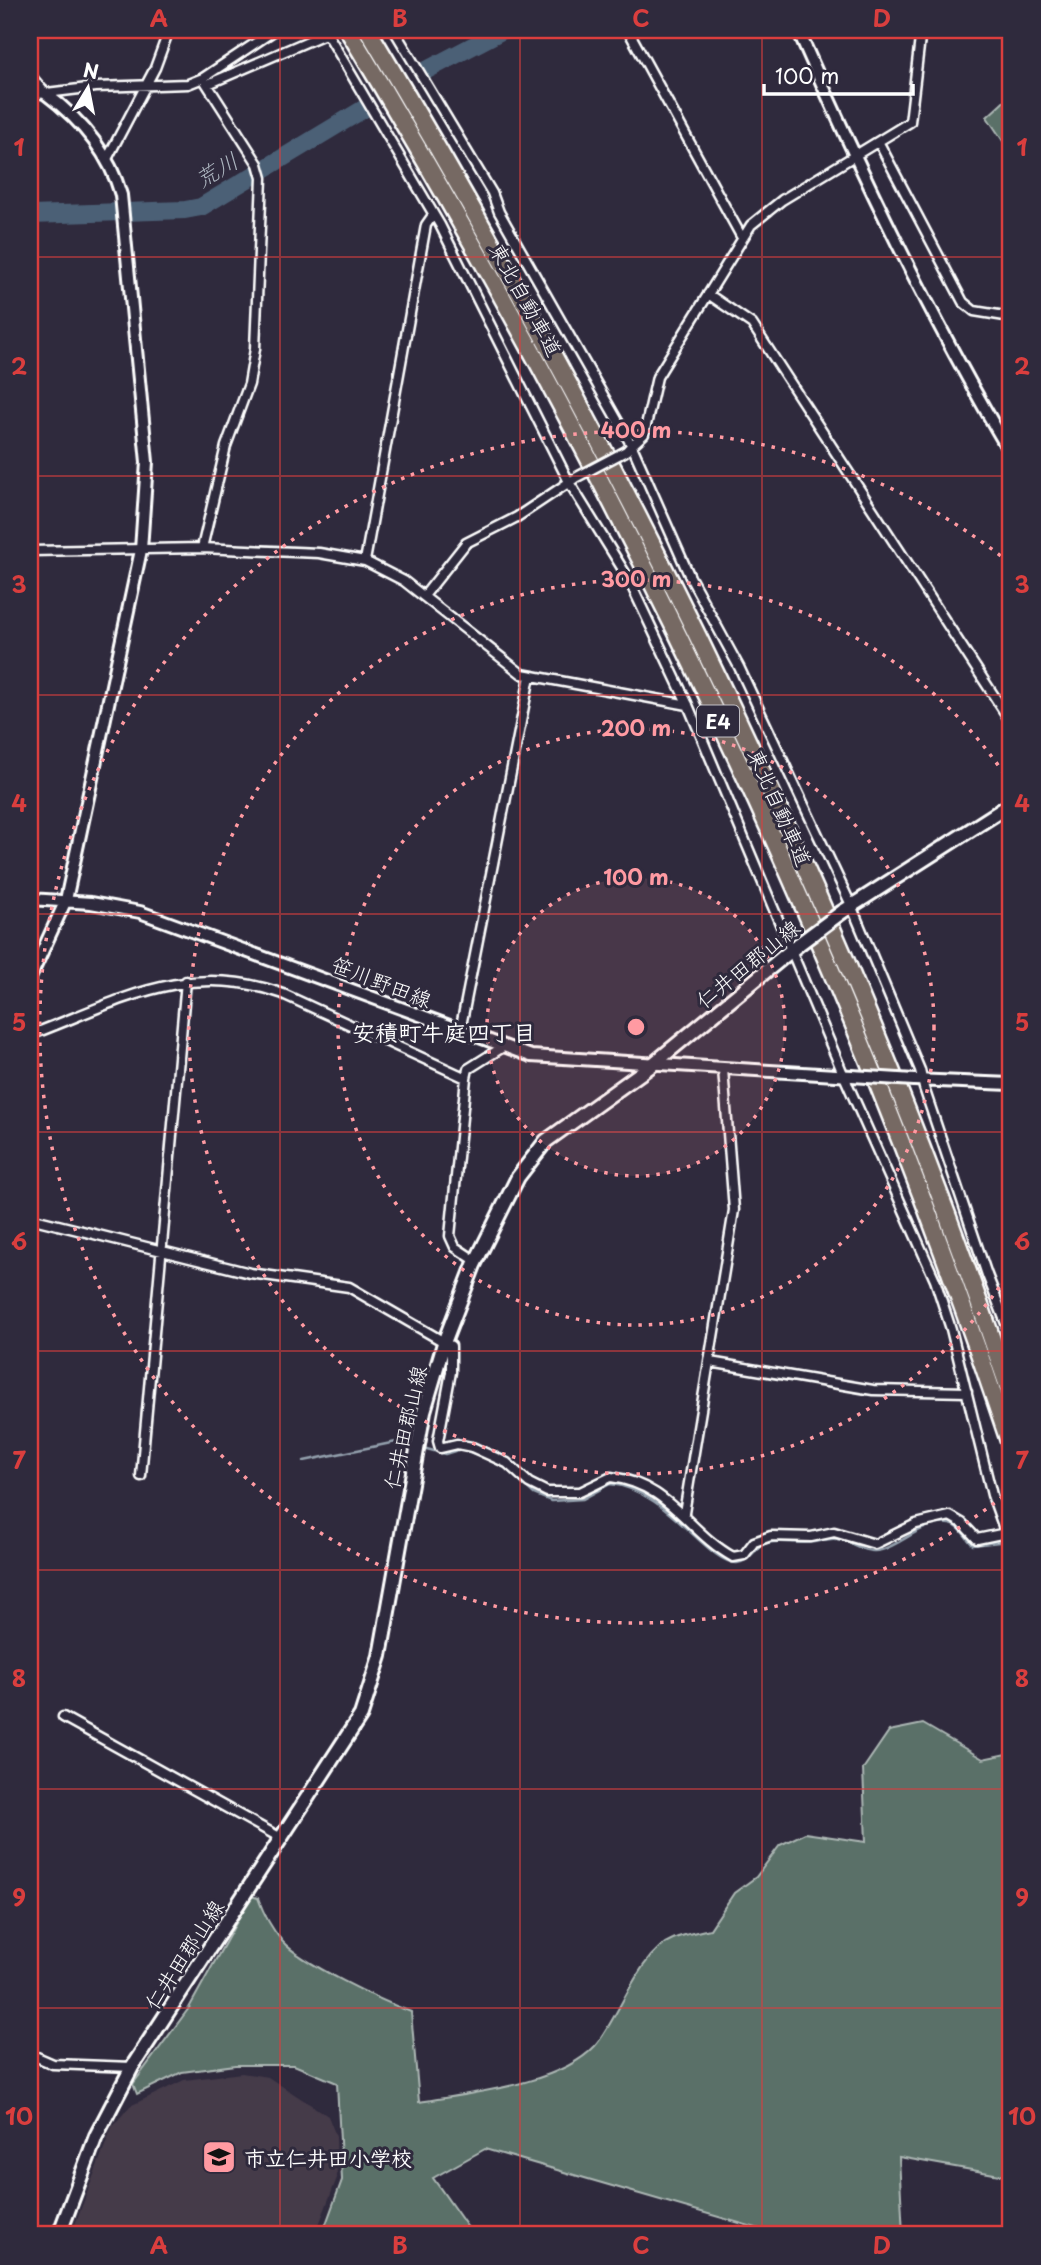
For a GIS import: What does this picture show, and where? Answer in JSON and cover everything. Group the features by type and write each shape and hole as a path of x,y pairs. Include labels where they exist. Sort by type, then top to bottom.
{"highway":[{"name":"東北自動車道","path":"348,30 457,215 556,395 732,750 850,1017 933,1227 1011,1447"},
{"name":"東北自動車道","path":"368,30 570,384 741,729 831,929 901,1098 1011,1395"}],"main road":[{"name":"仁井田郡山線","path":"59,2235 96,2136 132,2067 361,1715 376,1672 424,1411 445,1340 476,1261 518,1177 537,1150 556,1133 653,1065 795,947 846,909 1011,804"}],"street":[{"path":"107,159 145,85 169,30"},
{"path":"206,81 275,30"},
{"path":"394,30 492,193 499,212 629,448 690,577 739,667 919,1080 1011,1336"},
{"path":"628,30 741,236"},
{"path":"798,30 854,158 934,320 1011,454"},
{"path":"424,596 466,543 517,517 573,480 629,448 644,434 657,377 741,236 762,213 879,143 912,118 921,30"},
{"path":"30,95 145,85 178,86 206,81 327,33 433,215 524,389 627,576 688,705 795,947 934,1280 967,1392 992,1494 1007,1528 1011,1548"},
{"path":"30,75 45,93 66,111 107,159 115,173 124,211 147,462 141,550 66,900 30,978"},
{"path":"202,548 226,446 249,384 255,349 262,178 258,164 206,81"},
{"path":"879,143 963,302 974,311 1011,317"},
{"path":"365,561 426,225 433,215"},
{"path":"708,294 752,324 1011,722"},
{"path":"30,551 202,548 319,553 365,561 393,574 424,596 519,673 688,705"},
{"path":"460,1031 530,676"},
{"name":"笹川野田線","path":"30,899 66,900 140,912 531,1056 1011,1084"},
{"path":"30,1035 150,989 186,981 214,980 270,989 466,1077"},
{"path":"141,1476 186,981"},
{"path":"476,1261 455,1247 450,1236 466,1077 468,1069 503,1047"},
{"path":"684,1513 734,1209 723,1069"},
{"path":"30,1217 250,1273 349,1287 445,1340 451,1346 452,1357 438,1441 440,1448 457,1444 472,1447 507,1463 529,1483 547,1492 580,1492 605,1478 616,1477 649,1488 684,1513 713,1543 736,1557 744,1555 754,1542 771,1536 811,1537 834,1532 875,1544 916,1524 950,1516 962,1522 977,1539 1007,1528"},
{"path":"710,1363 873,1390 967,1392"},
{"path":"63,1717 281,1838"},
{"path":"30,2054 53,2064 132,2067"}],"shaded area":[{"name":"市立仁井田小学校","path":"242,2073 268,2077 328,2116 336,2136 337,2178 315,2235 71,2235 112,2127 130,2106 184,2080"}],"green space":[{"path":"1011,95 1011,153 987,117"},
{"path":"923,1724 983,1759 1011,1753 1011,2177 899,2157 903,2235 777,2234 485,2149 433,2178 473,2235 322,2235 342,2180 337,2083 294,2065 235,2065 182,2072 137,2094 133,2084 189,2008 251,1896 258,1898 275,1931 292,1950 343,1981 411,2012 419,2102 488,2091 559,2070 595,2046 639,1972 661,1946 687,1934 710,1929 734,1893 756,1877 780,1845 805,1833 866,1842 863,1769 889,1731"}],"waterway":[{"name":"荒川","path":"423,72 503,30"},
{"name":"荒川","path":"30,215 185,210 201,207 367,107"},
{"path":"304,1461 396,1442 413,1445"},
{"path":"423,1448 445,1454 461,1449 481,1456 507,1469 534,1494 551,1501 583,1499 610,1484 630,1489 667,1511 713,1552 725,1560 737,1563 763,1545 773,1542 809,1543 833,1539 869,1551 881,1550 931,1525 940,1524 957,1527 973,1545 999,1542"}],"place":[{"name":"市立仁井田小学校","path":"219,2157"}],"district":[{"name":"安積町牛庭四丁目","path":"444,1031"}]}
